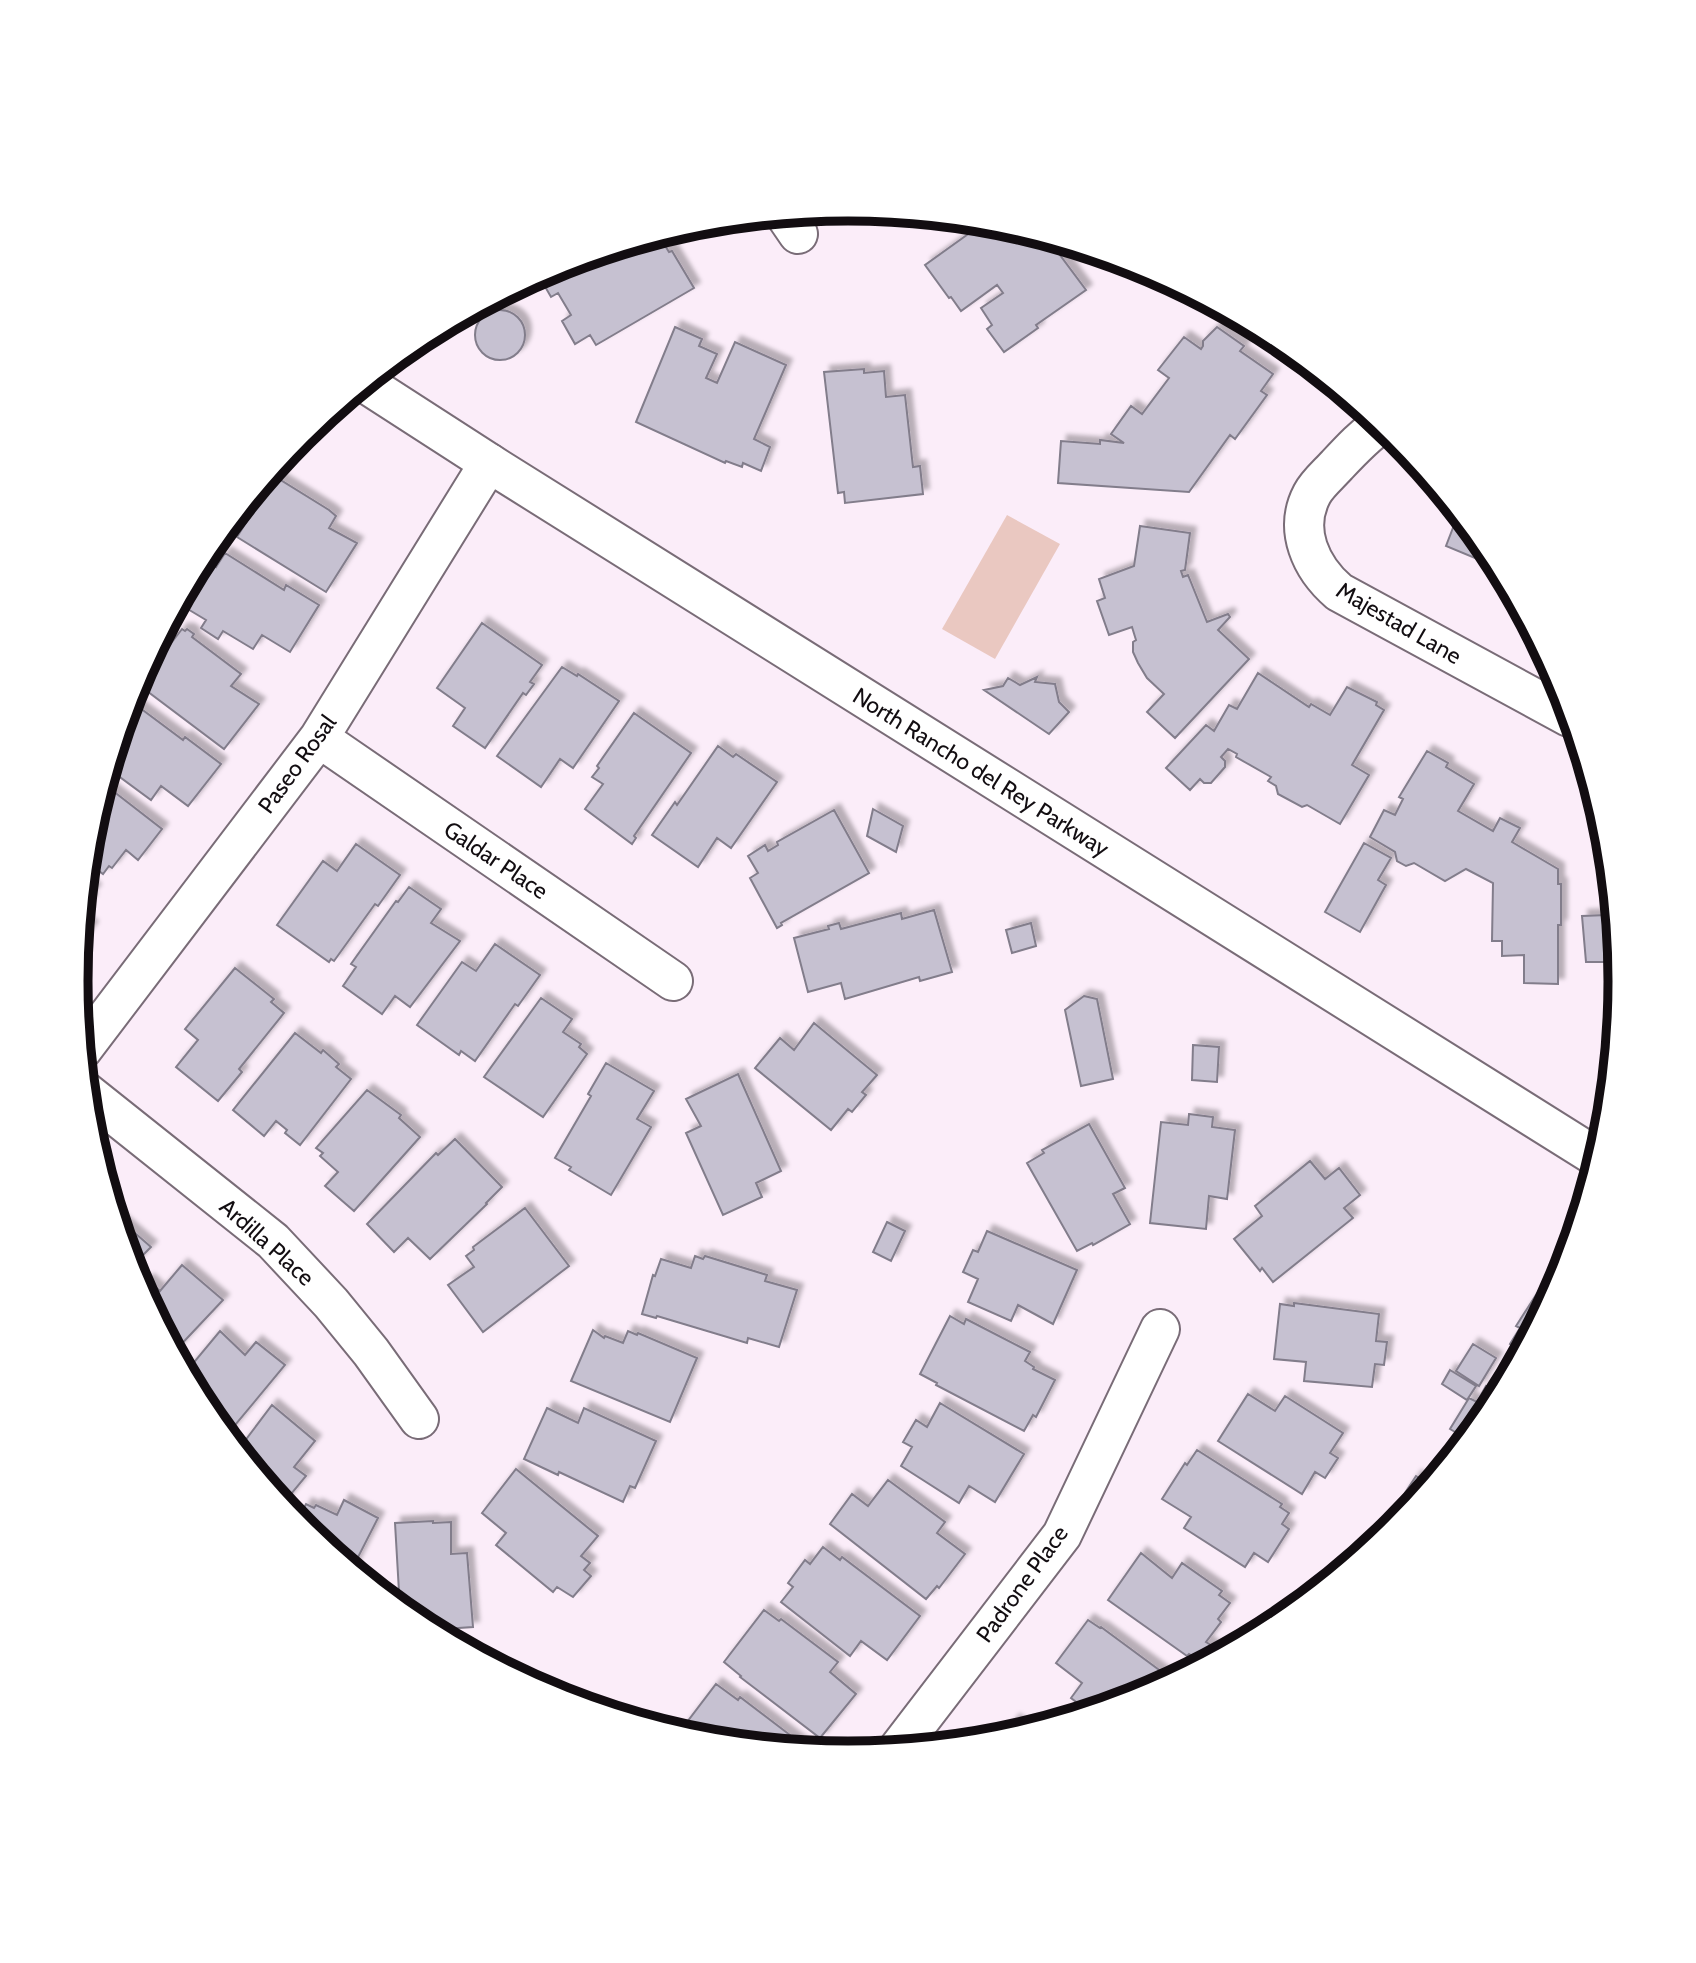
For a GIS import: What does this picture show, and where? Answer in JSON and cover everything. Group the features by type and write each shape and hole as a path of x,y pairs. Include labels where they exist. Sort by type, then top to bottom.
{"street":[{"name":"North Rancho del Rey Parkway","path":"373,388 1589,1152"},
{"name":"Majestad Lane","path":"1372,431 1312,492 1304,527 1313,564 1324,579 1339,592 1559,711"},
{"name":"Paseo Rosal","path":"90,1040 319,738 489,463"},
{"name":"Galdar Place","path":"319,738 673,981"},
{"name":"Ardilla Place","path":"97,1101 273,1241 331,1303 371,1352 419,1419"},
{"name":"Padrone Place","path":"905,1739 1062,1535 1160,1329"}],"shaded area":[{"path":"1007,515 1060,544 995,659 942,629"}],"building":[{"path":"971,232 1057,250 1086,290 1036,325 1038,328 1004,352 987,329 992,325 981,308 1003,293 997,285 961,311 925,265"},
{"path":"664,244 669,252 672,251 694,288 596,345 590,335 575,344 562,321 571,315 558,293 551,297 544,285 604,261"},
{"path":"500,310 518,317 525,335 518,353 500,360 482,353 475,335 482,317"},
{"path":"675,327 702,339 699,346 717,354 706,378 717,383 735,342 786,365 754,439 770,447 761,471 743,463 742,467 726,461 725,463 636,422"},
{"path":"1217,327 1244,346 1240,351 1273,374 1261,391 1267,395 1235,439 1230,435 1189,492 1058,483 1061,441 1100,444 1100,440 1124,443 1111,434 1131,406 1142,414 1169,378 1158,370 1184,337 1201,349 1203,341"},
{"path":"864,369 864,373 884,371 886,397 905,395 913,467 920,466 923,494 845,503 844,492 838,493 824,372"},
{"path":"278,478 329,510 336,516 329,528 357,543 326,592 237,537"},
{"path":"1455,524 1481,561 1446,546"},
{"path":"1140,526 1190,533 1185,570 1181,571 1183,577 1188,575 1207,622 1228,614 1230,617 1218,630 1249,659 1175,738 1147,712 1164,694 1147,678 1138,663 1133,652 1133,642 1136,640 1132,627 1109,635 1097,601 1105,598 1099,579 1134,566"},
{"path":"225,553 284,590 286,585 319,605 290,652 262,635 253,649 223,631 218,639 201,628 206,620 186,608 213,565 216,567"},
{"path":"482,623 542,665 530,682 534,684 526,695 523,693 485,748 453,726 465,708 437,688"},
{"path":"182,629 187,629 194,634 192,637 241,674 231,686 259,704 224,749 145,690 160,657"},
{"path":"562,667 577,676 578,674 619,701 573,768 560,759 541,787 497,756"},
{"path":"1258,673 1309,707 1311,704 1330,715 1347,687 1377,702 1376,705 1384,710 1352,765 1369,775 1340,824 1307,805 1302,807 1278,794 1276,786 1268,781 1271,777 1236,757 1237,754 1228,749 1221,757 1225,761 1225,767 1211,783 1204,783 1200,779 1190,790 1166,768 1206,725 1214,731 1229,705 1237,709"},
{"path":"1037,677 1035,682 1055,684 1059,702 1069,712 1049,734 984,690 1003,686 1008,678 1020,685"},
{"path":"139,707 221,764 188,806 161,786 151,800 116,774"},
{"path":"634,713 691,753 634,836 636,838 632,844 585,809 603,784 592,777 599,768 597,766"},
{"path":"718,746 733,757 736,754 777,782 731,848 717,838 698,867 652,835 675,802 677,805"},
{"path":"1427,751 1448,763 1446,767 1474,784 1458,811 1493,831 1500,818 1520,828 1512,842 1558,869 1558,884 1561,884 1561,925 1558,925 1558,984 1524,983 1524,955 1502,956 1502,941 1492,941 1493,883 1466,869 1445,881 1414,863 1406,866 1397,861 1395,852 1370,837 1384,810 1395,815 1403,799 1399,797"},
{"path":"112,790 162,829 138,860 126,850 112,868 109,866 103,874 96,869"},
{"path":"873,809 903,826 896,852 867,836"},
{"path":"834,810 869,873 781,923 777,928 750,878 758,873 748,856 765,845 768,851 778,845 777,842"},
{"path":"1364,843 1391,858 1378,880 1386,885 1360,932 1325,912"},
{"path":"356,844 400,875 378,906 375,904 334,961 331,959 329,962 277,925 323,861 337,871"},
{"path":"409,887 441,909 431,923 460,941 410,1007 395,996 382,1014 343,986 356,967 351,964"},
{"path":"934,910 952,972 920,981 919,977 845,999 841,983 808,992 794,938 829,929 828,926 839,923 841,929 901,913 902,919"},
{"path":"1605,915 1608,962 1586,962 1582,916"},
{"path":"1031,923 1036,946 1012,953 1006,930"},
{"path":"495,944 540,975 518,1006 515,1004 475,1061 461,1051 459,1055 417,1025 462,962 476,971"},
{"path":"235,968 274,999 271,1002 284,1013 239,1069 242,1072 218,1101 176,1067 198,1040 185,1029"},
{"path":"1084,996 1097,999 1113,1079 1081,1086 1065,1010"},
{"path":"541,998 572,1019 563,1032 581,1044 579,1047 587,1054 543,1117 484,1077"},
{"path":"814,1023 877,1075 862,1092 866,1095 852,1112 848,1109 831,1130 755,1068 780,1038 794,1050"},
{"path":"295,1033 321,1053 323,1050 339,1064 336,1067 351,1079 300,1145 285,1133 287,1130 276,1121 264,1136 233,1110"},
{"path":"1193,1045 1219,1047 1217,1082 1192,1080"},
{"path":"606,1063 654,1091 637,1119 651,1127 611,1195 569,1170 571,1167 555,1158 591,1096 588,1094"},
{"path":"738,1074 781,1171 756,1183 762,1197 723,1215 686,1133 701,1126 686,1099"},
{"path":"367,1090 401,1115 399,1118 420,1137 354,1211 325,1186 338,1172 320,1156 323,1153 316,1148"},
{"path":"1189,1114 1213,1117 1212,1127 1235,1130 1227,1199 1209,1196 1206,1229 1150,1223 1161,1122 1188,1125"},
{"path":"1089,1124 1125,1188 1113,1194 1130,1224 1077,1251 1027,1163 1044,1153 1042,1150"},
{"path":"455,1139 502,1187 430,1259 408,1238 394,1252 367,1224 436,1153 438,1155"},
{"path":"1310,1161 1325,1179 1339,1168 1360,1195 1344,1208 1353,1218 1273,1282 1262,1268 1260,1271 1234,1239 1262,1216 1255,1206"},
{"path":"525,1208 569,1266 483,1332 448,1285 474,1267 466,1256 474,1250 473,1247"},
{"path":"887,1222 905,1231 891,1261 873,1252"},
{"path":"129,1227 151,1247 140,1258"},
{"path":"987,1231 1077,1270 1053,1324 1018,1305 1011,1321 968,1302 978,1279 963,1272 973,1250 978,1252"},
{"path":"695,1256 703,1259 705,1256 767,1275 765,1281 797,1290 779,1347 748,1338 747,1343 642,1314 653,1275 655,1276 661,1259 691,1268"},
{"path":"182,1265 223,1300 180,1345 148,1280 160,1291"},
{"path":"1547,1282 1515,1347 1510,1344 1520,1328 1516,1326"},
{"path":"1294,1303 1379,1314 1376,1341 1387,1342 1384,1365 1375,1364 1372,1387 1304,1381 1306,1362 1274,1359 1280,1304 1294,1306"},
{"path":"950,1316 964,1324 966,1319 1030,1352 1025,1361 1034,1367 1033,1369 1055,1380 1036,1417 1033,1415 1024,1431 920,1374"},
{"path":"593,1330 604,1338 605,1336 623,1343 628,1331 637,1335 638,1333 697,1358 670,1422 571,1381"},
{"path":"220,1331 245,1355 256,1342 285,1365 233,1428 191,1366"},
{"path":"1473,1344 1496,1358 1479,1386 1456,1371"},
{"path":"1450,1370 1476,1386 1467,1400 1442,1384"},
{"path":"1486,1386 1490,1388 1458,1434 1450,1429 1469,1398 1477,1402"},
{"path":"1248,1394 1275,1411 1285,1396 1343,1433 1330,1453 1338,1458 1325,1478 1315,1472 1302,1494 1218,1441"},
{"path":"940,1403 1024,1454 995,1502 969,1486 959,1503 901,1466 912,1447 903,1442 916,1420 927,1427"},
{"path":"272,1405 315,1441 294,1467 306,1476 289,1497 244,1442"},
{"path":"547,1408 578,1423 584,1408 656,1441 635,1488 630,1486 623,1502 524,1459"},
{"path":"1197,1450 1282,1504 1280,1507 1289,1513 1282,1524 1289,1529 1268,1562 1254,1553 1245,1567 1184,1528 1191,1517 1162,1499 1185,1463 1187,1465"},
{"path":"516,1469 598,1536 581,1556 590,1563 584,1570 591,1576 573,1597 557,1587 553,1592 496,1545 506,1533 482,1513"},
{"path":"1416,1476 1422,1480 1406,1498 1403,1496"},
{"path":"888,1480 945,1522 937,1533 965,1554 939,1588 937,1586 926,1599 830,1524 852,1494 868,1506"},
{"path":"344,1500 378,1518 356,1561 302,1511 306,1504 314,1508 316,1505 337,1515"},
{"path":"451,1522 451,1554 467,1553 473,1627 449,1629 399,1595 395,1523"},
{"path":"823,1547 840,1560 842,1557 920,1616 887,1660 861,1641 850,1656 781,1602 793,1587 788,1583 805,1560 810,1564"},
{"path":"1141,1553 1172,1578 1182,1563 1222,1591 1219,1595 1230,1603 1218,1619 1221,1622 1206,1642 1214,1647 1195,1658 1189,1654 1187,1656 1108,1600"},
{"path":"764,1610 779,1621 781,1619 838,1662 830,1672 856,1694 820,1738 724,1662"},
{"path":"1088,1620 1163,1673 1081,1705 1071,1698 1082,1683 1056,1663"},
{"path":"716,1684 738,1700 740,1697 796,1740 749,1735 686,1724"}]}
